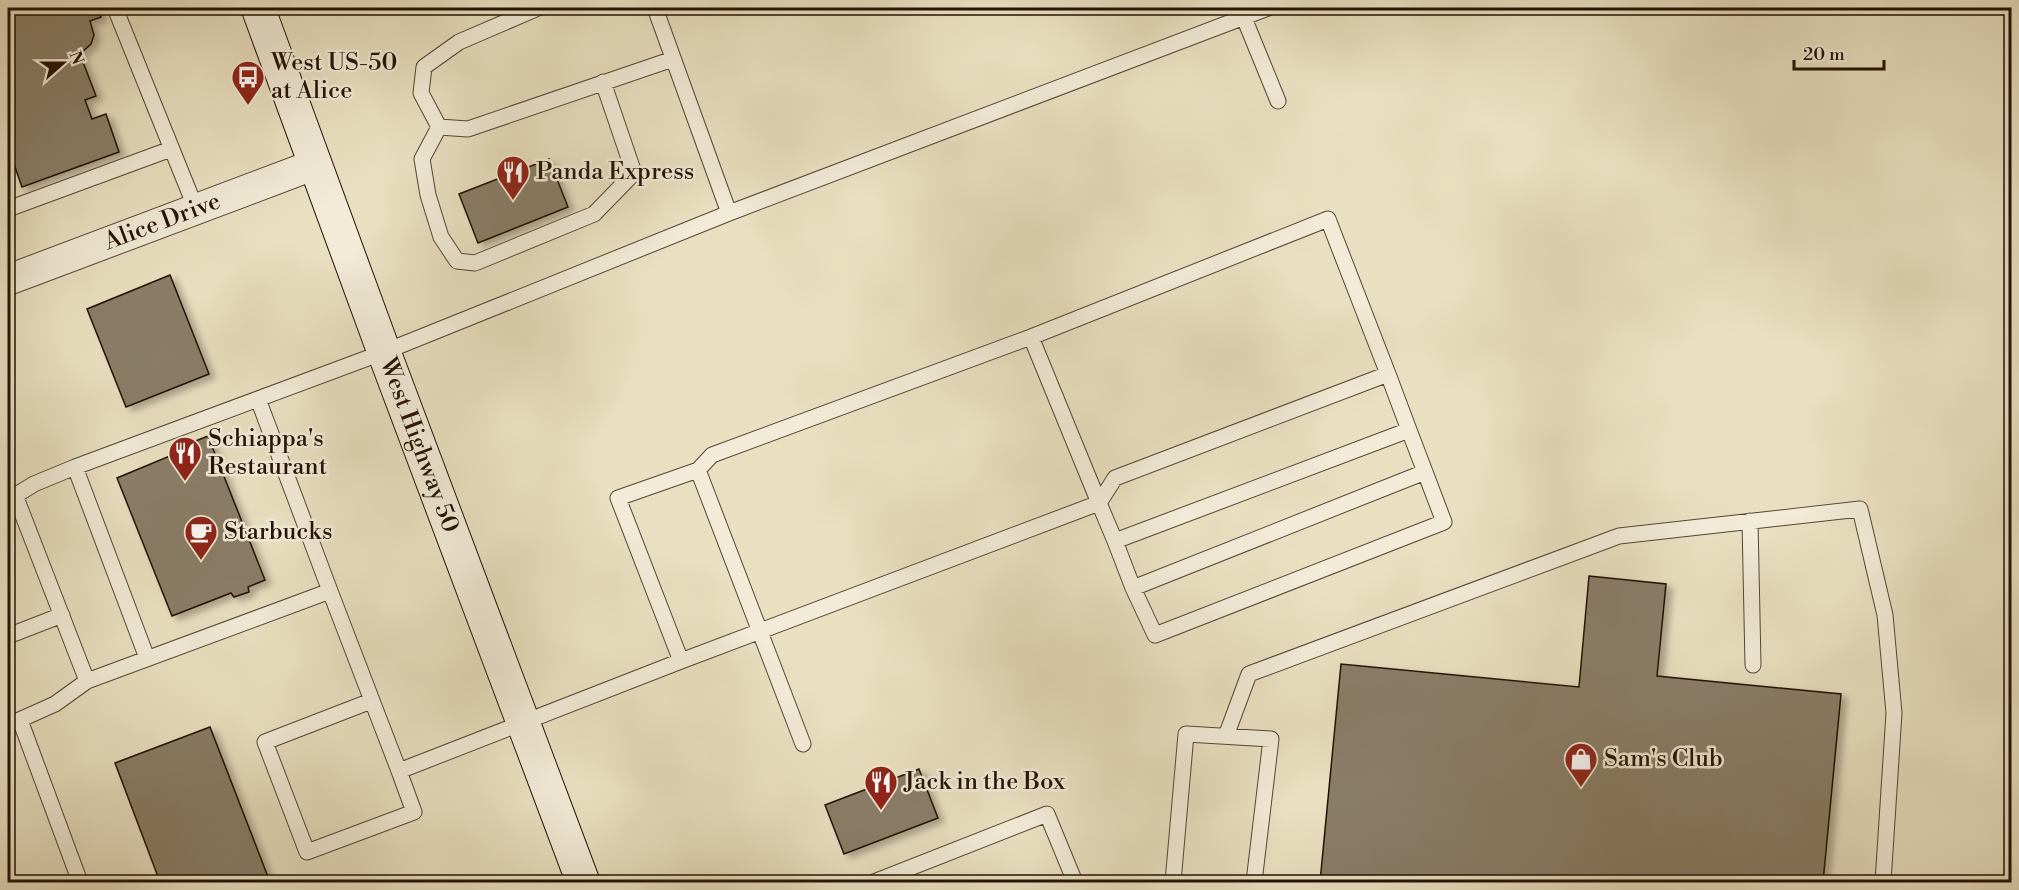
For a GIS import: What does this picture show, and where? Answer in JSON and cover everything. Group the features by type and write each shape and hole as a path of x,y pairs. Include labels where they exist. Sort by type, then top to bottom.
{"main road":[{"name":"West Highway 50","path":"258,8 583,882"}],"street":[{"name":"Alice Drive","path":"8,280 316,164"}],"lane":[{"path":"115,8 196,209"},
{"path":"439,127 421,93 424,67 459,42 538,8"},
{"path":"655,8 729,213"},
{"path":"87,681 62,615 11,498 34,484 384,352 729,213 1242,12 1268,8"},
{"path":"1242,12 1278,101"},
{"path":"439,127 468,129 673,59"},
{"path":"439,127 422,159 428,195 441,237 457,261 476,263 594,214 634,173 603,82"},
{"path":"8,209 171,149"},
{"path":"681,661 618,498 698,470 712,455 1031,337 1328,219 1444,522 1155,635 1133,588 1031,337"},
{"path":"399,771 681,661 1099,503 1115,478 1388,375"},
{"path":"258,399 414,812 307,852 265,742 371,701"},
{"path":"1115,541 1409,430"},
{"path":"75,467 147,658"},
{"path":"698,470 803,744"},
{"path":"1133,588 1425,472"},
{"path":"1226,736 1249,674 1619,536 1860,509 1885,615 1894,713 1883,882"},
{"path":"1750,521 1753,665"},
{"path":"80,882 14,723 55,704 87,681 330,591"},
{"path":"8,636 62,615"},
{"path":"1173,882 1186,734 1271,739 1254,882"},
{"path":"873,882 1047,814 1075,882"}],"building":[{"path":"8,8 98,8 101,17 90,21 94,35 91,44 80,54 96,96 85,100 92,119 106,114 119,152 22,187 8,147"},
{"name":"Panda Express","path":"549,159 568,207 478,243 459,194"},
{"path":"170,275 209,374 126,407 87,309"},
{"path":"208,436 265,580 248,587 249,592 234,597 231,593 172,616 117,478 182,451 185,445"},
{"name":"Sam's Club","path":"1589,576 1666,584 1657,676 1841,694 1823,882 1320,882 1341,664 1579,687"},
{"path":"210,727 270,882 160,882 115,763"},
{"name":"Jack in the Box","path":"919,769 938,818 844,854 825,805"}],"place":[{"name":"West US-50 at Alice","path":"248,106"},
{"name":"Panda Express","path":"513,201"},
{"name":"Schiappa's Restaurant","path":"185,482"},
{"name":"Starbucks","path":"201,561"},
{"name":"Sam's Club","path":"1581,788"},
{"name":"Jack in the Box","path":"881,811"}]}
